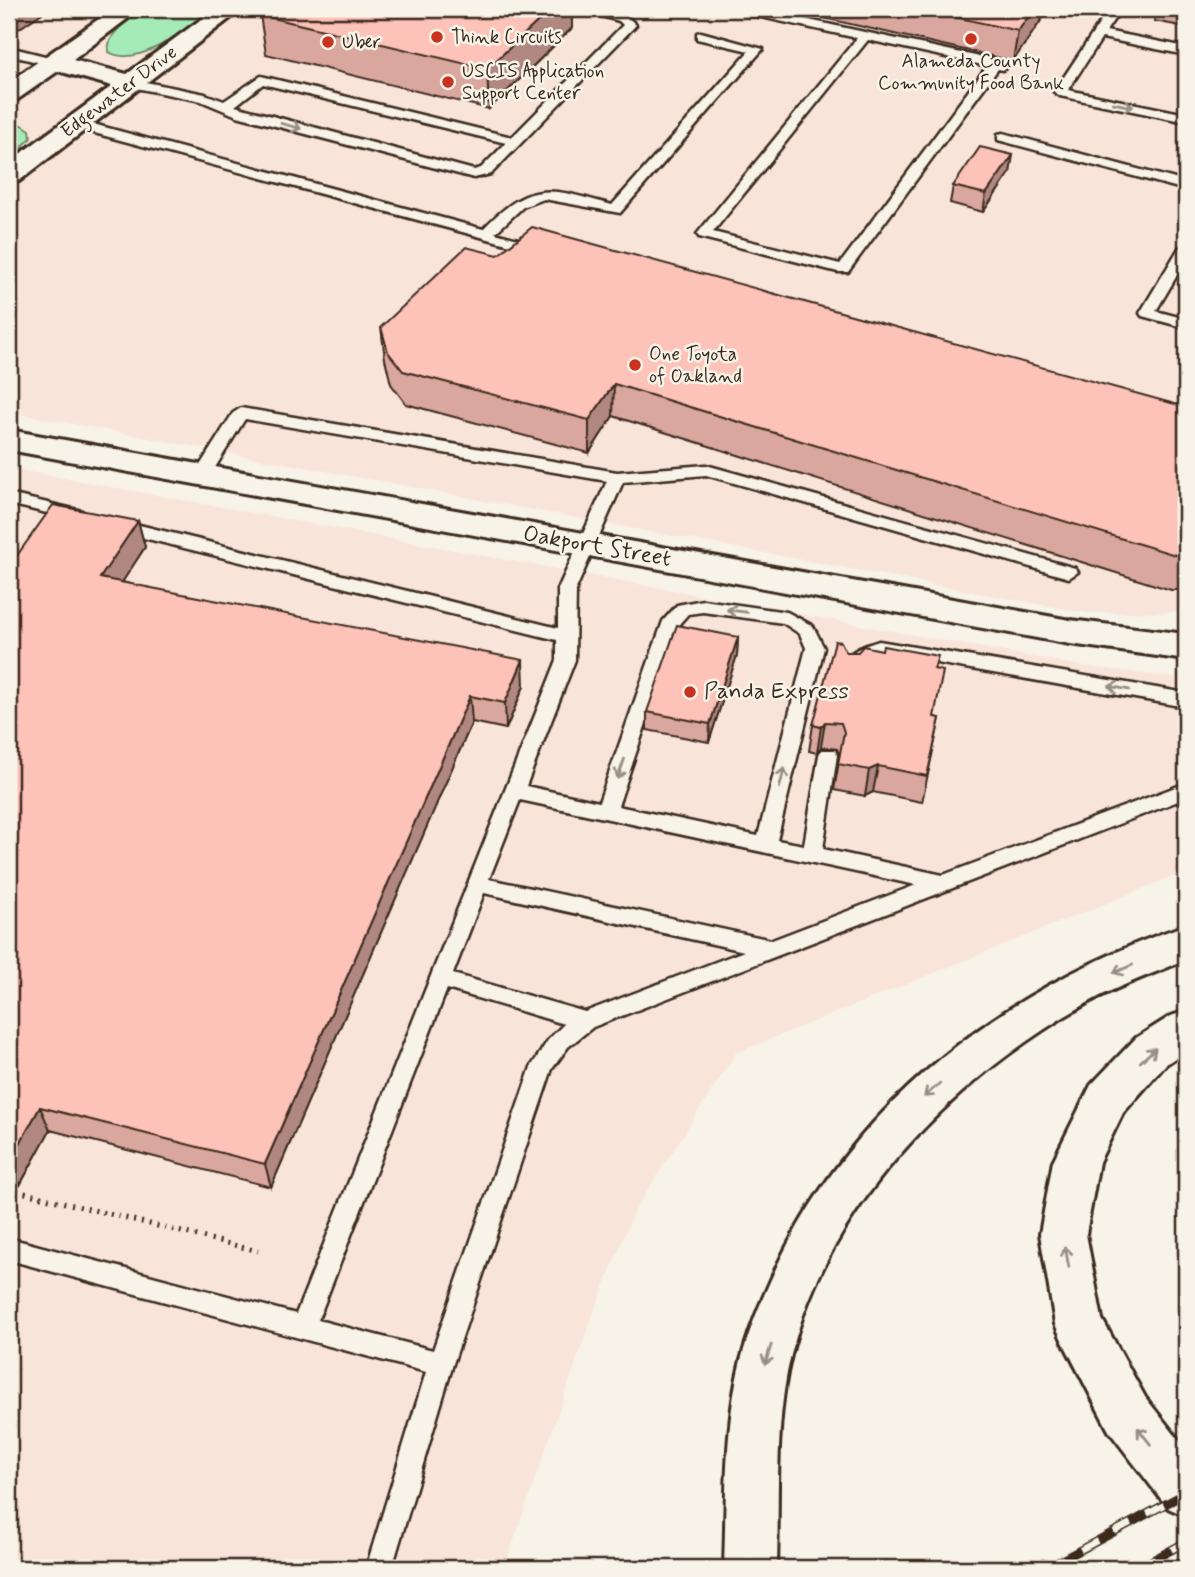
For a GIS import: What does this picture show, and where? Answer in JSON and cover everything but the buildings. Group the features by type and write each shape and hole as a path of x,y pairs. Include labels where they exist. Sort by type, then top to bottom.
{"main road":[{"path":"9,94 128,9"},
{"name":"Edgewater Drive","path":"9,175 230,9"},
{"path":"53,62 131,83"},
{"name":"Oakport Street","path":"9,440 1070,632 1186,647"},
{"path":"750,1568 757,1408 764,1363 789,1290 823,1223 861,1169 927,1094 998,1035 1075,989 1186,942"},
{"path":"1186,1029 1150,1051 1107,1099 1076,1161 1063,1234 1079,1324 1127,1414 1186,1490"}],"lane":[{"path":"131,83 205,99 474,174 486,172 630,25 623,18 583,9"},
{"path":"743,9 865,36 999,66 843,269 704,234 865,36"},
{"path":"1115,9 1060,92 1186,118"},
{"path":"1098,33 1186,51"},
{"path":"486,234 508,209 533,196 551,194 615,210 757,49 701,36"},
{"path":"9,51 53,62"},
{"path":"226,106 261,80 514,141"},
{"path":"77,124 553,252"},
{"path":"1003,137 1186,186"},
{"path":"1186,248 1147,313 1186,324"},
{"path":"202,475 241,413 617,477 706,470 1069,572"},
{"path":"303,1327 566,660 567,589 617,477"},
{"path":"9,499 566,636"},
{"path":"606,811 672,621 683,609 703,606 786,618 807,630 815,648 766,845"},
{"path":"848,670 855,658 879,646 1186,700"},
{"path":"812,855 828,755"},
{"path":"379,1568 441,1364 542,1067 552,1047 565,1034 585,1021 1186,790"},
{"path":"514,791 944,883"},
{"path":"477,884 774,949"},
{"path":"441,979 585,1021"},
{"path":"9,1249 441,1364"}],"path":[{"path":"9,1189 258,1251"}],"shaded area":[{"path":"9,9 1186,9 1186,612 1086,613 9,412"},
{"path":"9,468 1082,666 1186,679 1186,871 736,1053 634,1211 589,1325 504,1568 9,1568"}],"green space":[{"path":"146,9 212,9 177,35 149,51 121,56 109,52 111,38 115,32"},
{"path":"9,123 22,125 30,130 31,138 9,160"}],"railway":[{"path":"1047,1568 1186,1493"},
{"path":"1138,1568 1186,1542"}],"place":[{"name":"Think Circuits","path":"437,37"},
{"name":"Alameda County Community Food Bank","path":"971,39"},
{"name":"Uber","path":"328,42"},
{"name":"USCIS Application Support Center","path":"448,82"},
{"name":"One Toyota of Oakland","path":"635,365"},
{"name":"Panda Express","path":"690,692"}]}
